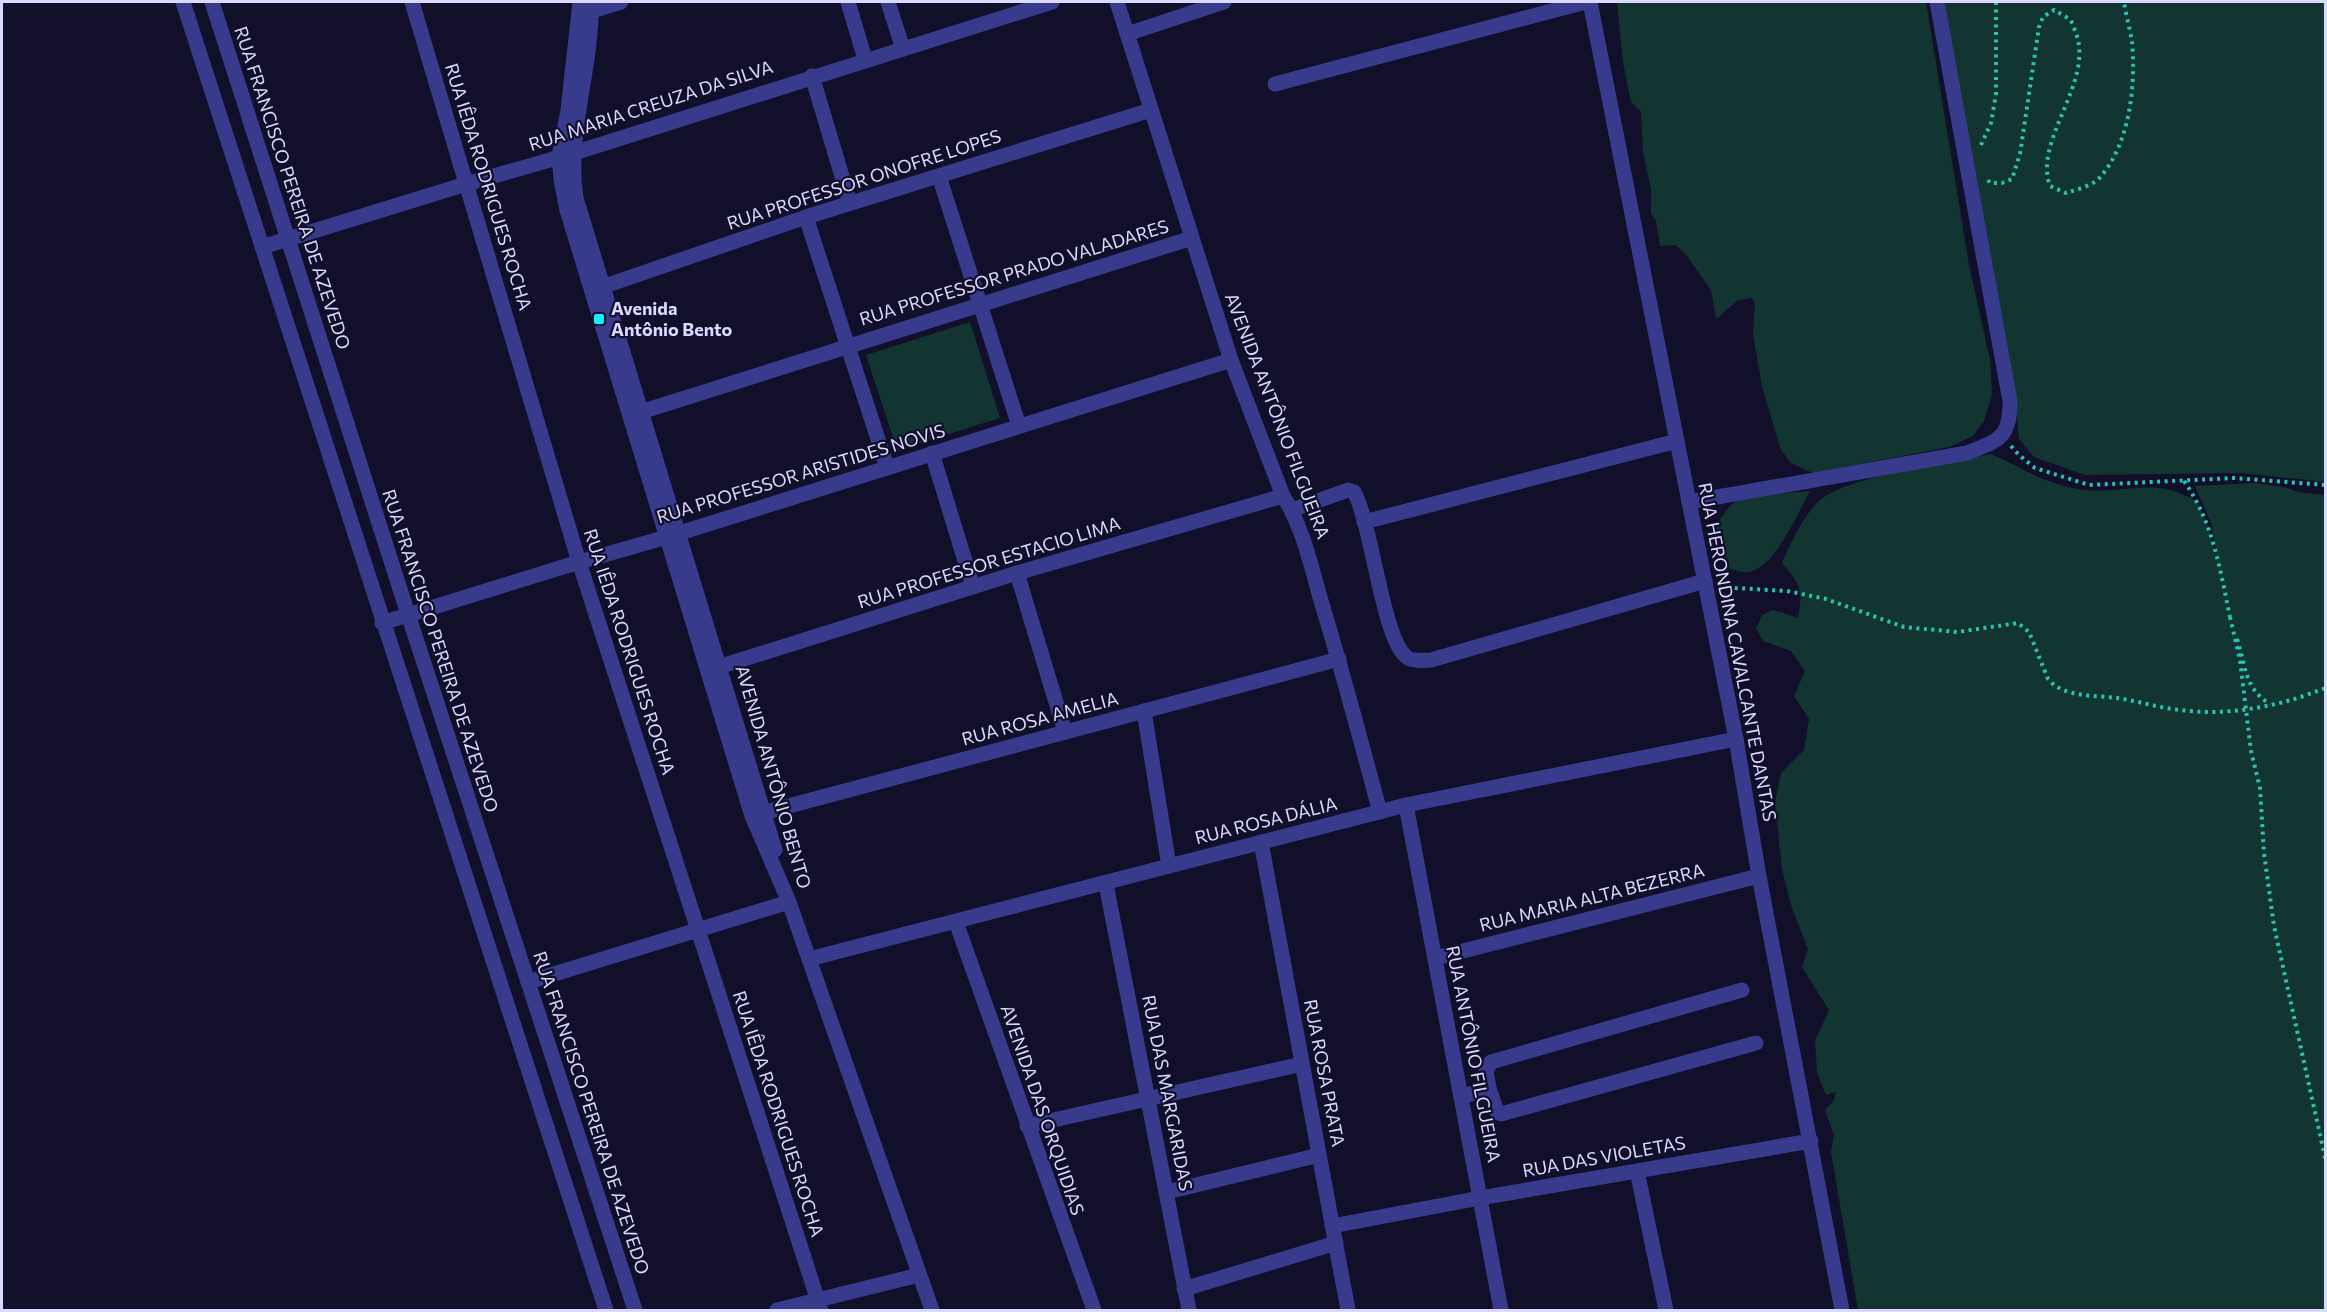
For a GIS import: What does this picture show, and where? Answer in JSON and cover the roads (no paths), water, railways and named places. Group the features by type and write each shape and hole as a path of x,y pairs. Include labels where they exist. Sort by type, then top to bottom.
{"street":[{"path":"183,2 606,1311"},
{"name":"RUA FRANCISCO PEREIRA DE AZEVEDO","path":"212,2 408,615 635,1311"},
{"name":"RUA IÊDA RODRIGUES ROCHA","path":"412,2 579,562 819,1305"},
{"path":"586,7 621,2"},
{"path":"848,2 865,59"},
{"path":"888,2 903,49"},
{"name":"RUA MARIA CREUZA DA SILVA","path":"262,247 567,155 865,59 1052,2"},
{"name":"AVENIDA ANTÔNIO FILGUEIRA","path":"1117,2 1231,360 1283,496 1292,510 1301,534 1339,659 1380,812"},
{"path":"1127,34 1224,2"},
{"path":"1275,84 1588,2"},
{"name":"RUA HERONDINA CAVALCANTE DANTAS","path":"1588,2 1736,739 1759,876 1842,1311"},
{"path":"1689,502 1967,453 2003,436 2010,421 2010,401 1937,2"},
{"name":"AVENIDA ANTÔNIO BENTO","path":"586,7 569,99 567,155 561,178 567,210 596,289 758,814 932,1311"},
{"path":"813,76 850,203"},
{"path":"212,92 238,84"},
{"name":"RUA PROFESSOR ONOFRE LOPES","path":"596,289 806,217 1151,110"},
{"path":"939,176 1019,426"},
{"path":"806,217 887,467"},
{"name":"RUA PROFESSOR PRADO VALADARES","path":"635,413 1192,238"},
{"name":"RUA PROFESSOR ARISTIDES NOVIS","path":"382,623 673,535 1231,360"},
{"path":"1364,522 1677,441"},
{"path":"932,453 973,587"},
{"path":"1292,510 1348,490 1356,494 1394,638 1407,658 1418,661 1431,660 1705,581"},
{"name":"RUA PROFESSOR ESTACIO LIMA","path":"714,668 1017,573 1283,496"},
{"path":"1017,573 1065,732"},
{"name":"RUA ROSA AMELIA","path":"758,814 1339,659"},
{"path":"1144,711 1169,866"},
{"name":"RUA ROSA DÁLIA","path":"809,959 1407,805 1736,739"},
{"name":"RUA ANTÔNIO FILGUEIRA","path":"1407,805 1501,1311"},
{"name":"RUA ROSA PRATA","path":"1261,842 1348,1311"},
{"name":"RUA MARIA ALTA BEZERRA","path":"1435,958 1759,876"},
{"name":"RUA DAS MARGARIDAS","path":"1106,884 1189,1311"},
{"path":"528,982 789,902"},
{"name":"AVENIDA DAS ORQUIDIAS","path":"956,922 1094,1311"},
{"path":"1742,990 1491,1062 1486,1071 1489,1088 1497,1112 1502,1114 1756,1043"},
{"path":"1027,1126 1302,1064"},
{"path":"1461,1097 1489,1088"},
{"name":"RUA DAS VIOLETAS","path":"1332,1226 1811,1141"},
{"path":"1167,1192 1319,1155"},
{"path":"1637,1171 1666,1311"},
{"path":"1184,1289 1336,1243"},
{"path":"777,1311 819,1305 919,1275"}],"place":[{"name":"Avenida Antônio Bento","path":"599,319"}]}
